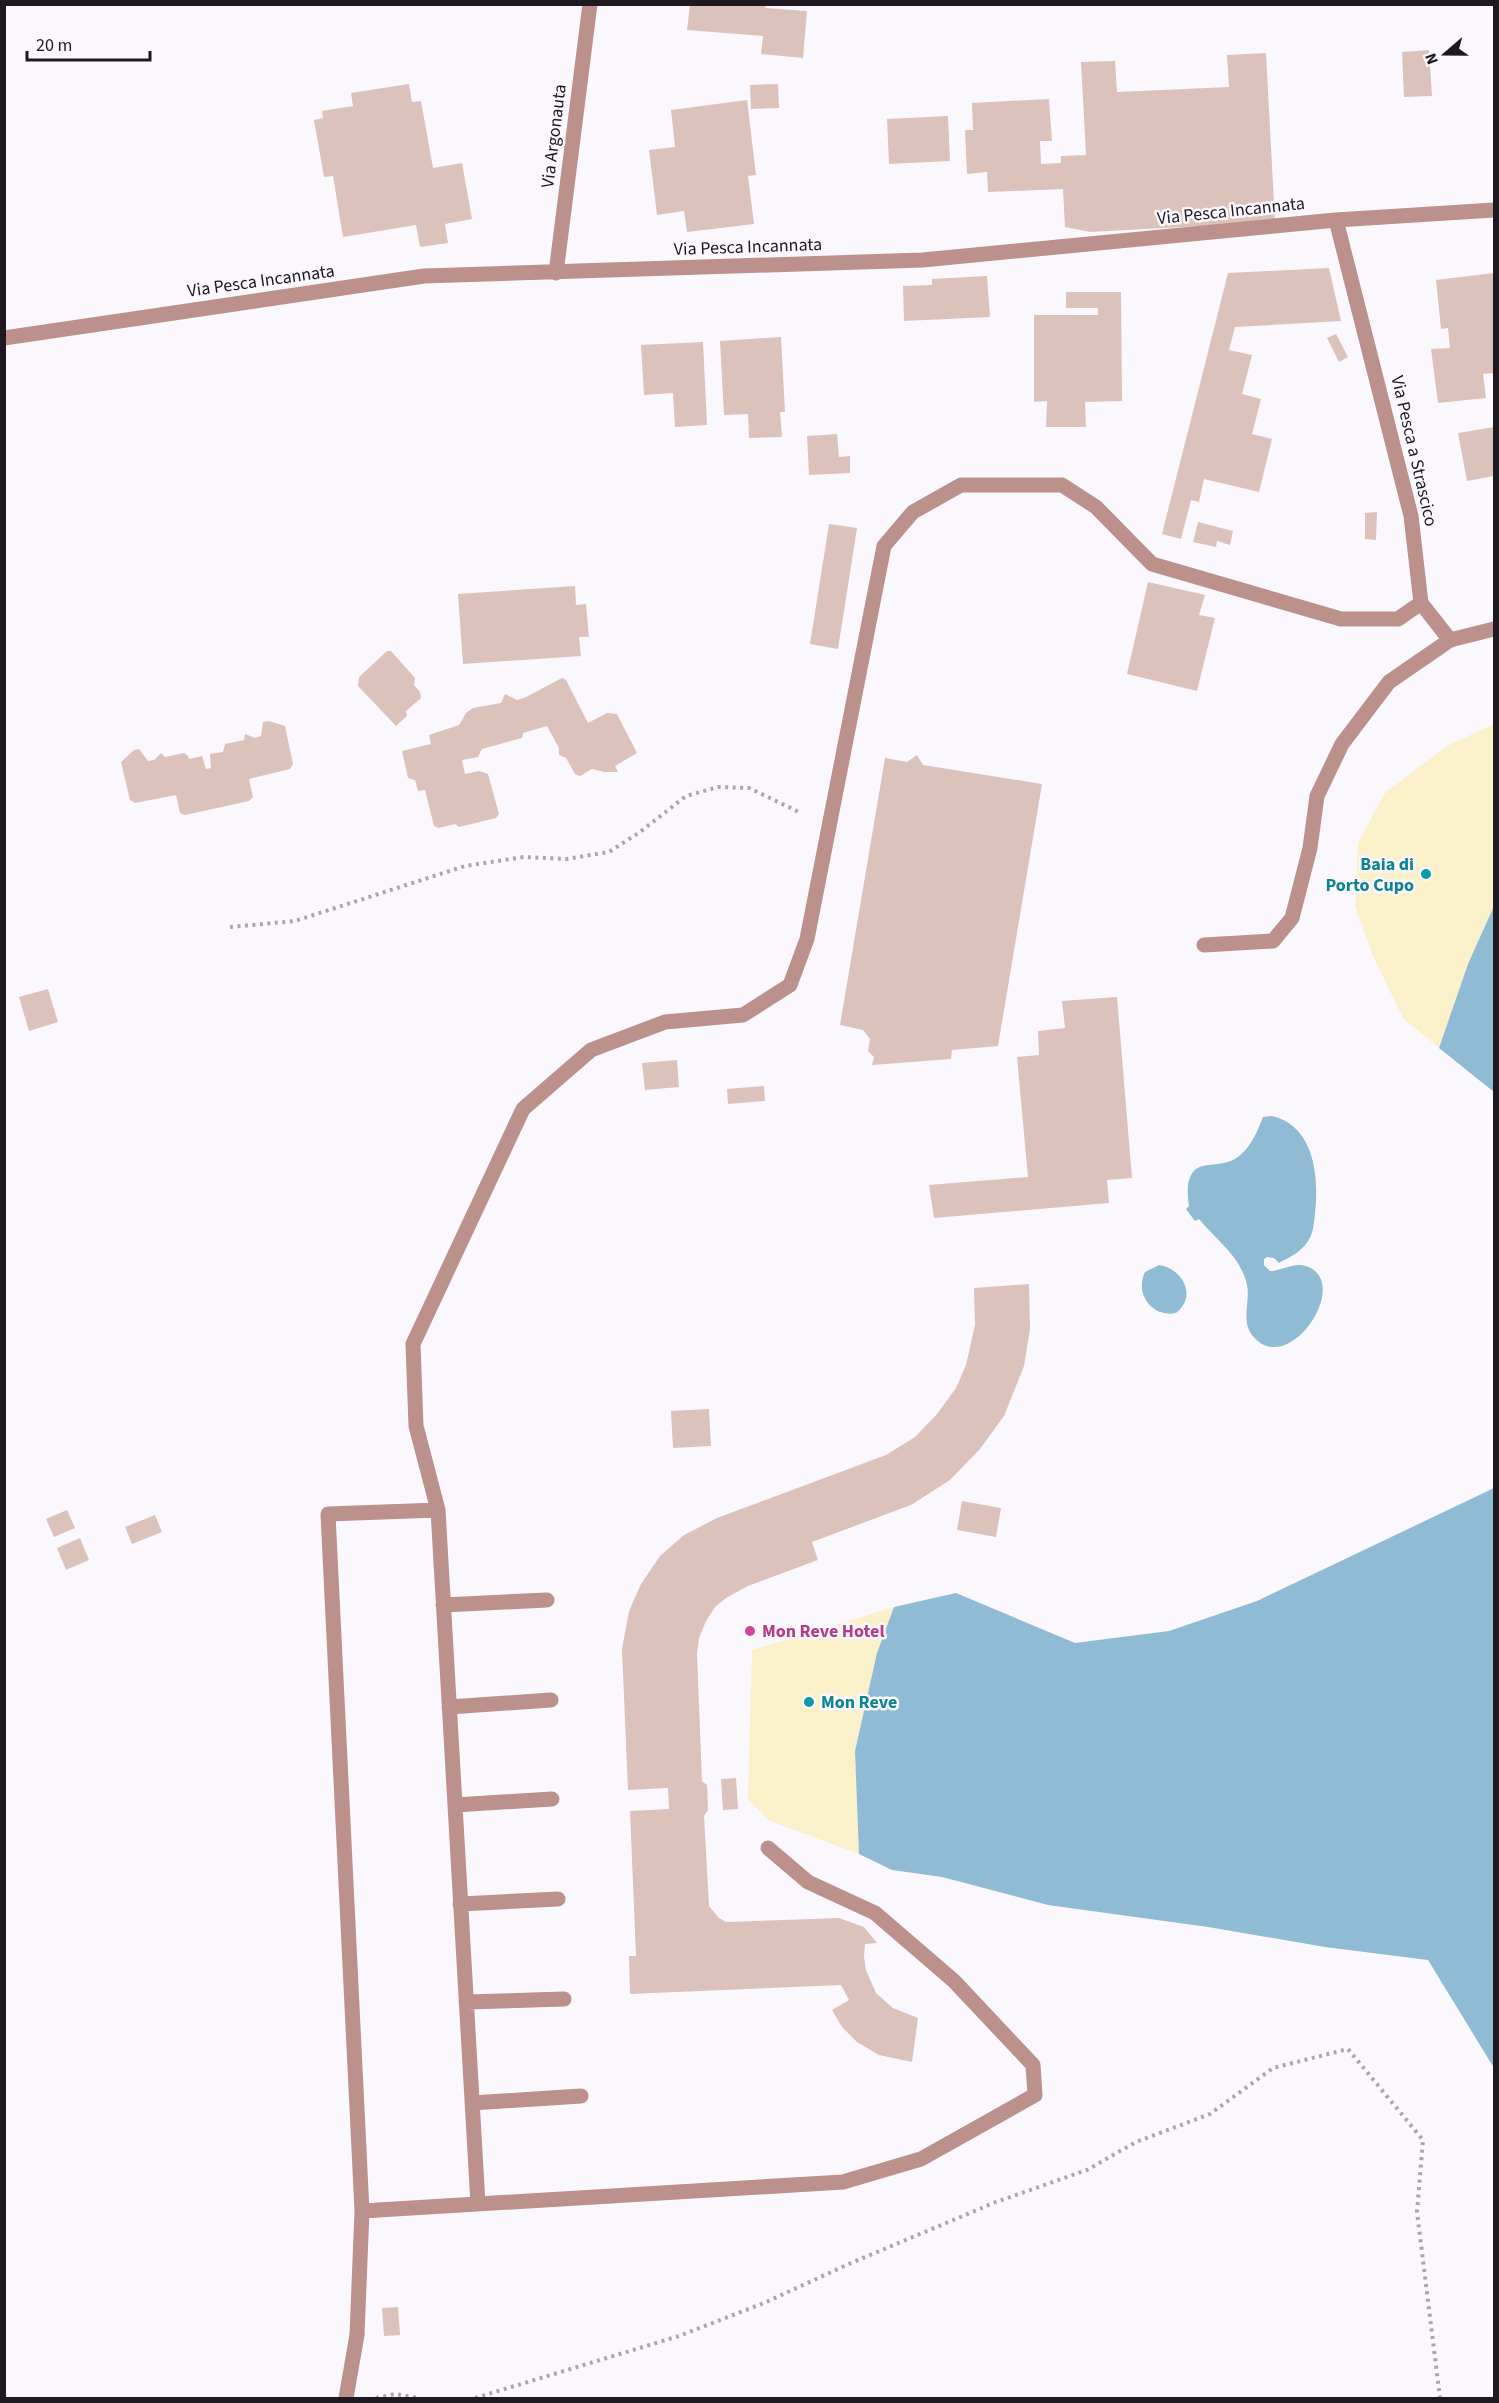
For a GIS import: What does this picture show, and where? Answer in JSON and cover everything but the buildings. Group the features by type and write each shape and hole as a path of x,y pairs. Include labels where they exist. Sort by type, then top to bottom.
{"street":[{"name":"Via Argonauta","path":"556,273 590,4"},
{"name":"Via Pesca Incannata","path":"4,338 424,276 923,260 1336,220 1494,210"},
{"name":"Via Pesca a Strascico","path":"1336,220 1411,516 1421,603"},
{"path":"478,2204 438,1510 416,1426 413,1344 523,1108 591,1050 665,1022 743,1015 790,985 807,939 884,546 913,512 961,485 1062,485 1096,507 1152,564 1341,619 1398,619 1421,603 1450,640"},
{"path":"1204,945 1273,941 1292,918 1310,848 1317,796 1342,744 1389,682 1450,640 1494,629"},
{"path":"346,2398 357,2335 362,2211 328,1514 438,1510"},
{"path":"443,1605 547,1600"},
{"path":"449,1707 551,1700"},
{"path":"455,1805 552,1799"},
{"path":"362,2211 843,2182 921,2159 1035,2095 1033,2065 954,1981 875,1913 808,1882 768,1848"},
{"path":"460,1904 558,1899"},
{"path":"466,2002 564,1999"},
{"path":"472,2103 581,2096"}],"path":[{"path":"230,927 295,921 465,866 524,856 567,860 609,852 640,832 686,796 718,787 749,788 829,826"},
{"path":"475,2398 546,2379 679,2336 764,2303 851,2263 996,2202 1087,2170 1136,2142 1210,2114 1273,2068 1348,2049 1423,2140 1417,2212 1440,2398"},
{"path":"372,2398 395,2394 418,2398"}],"sand":[{"name":"Baia di Porto Cupo","path":"1494,724 1494,906 1468,964 1439,1048 1403,1018 1373,956 1355,906 1358,843 1385,793 1447,746"},
{"name":"Mon Reve","path":"894,1607 877,1653 855,1751 859,1854 770,1821 748,1800 752,1650"}],"water":[{"path":"1494,906 1494,1092 1439,1048 1468,964"},
{"path":"1272,1116 1297,1130 1306,1142 1314,1170 1316,1199 1313,1230 1306,1244 1297,1253 1279,1263 1274,1258 1267,1257 1264,1259 1264,1265 1270,1271 1297,1265 1306,1266 1319,1275 1323,1290 1319,1307 1310,1324 1297,1338 1282,1346 1266,1346 1252,1335 1246,1315 1248,1294 1246,1281 1238,1263 1199,1219 1195,1221 1186,1209 1189,1206 1188,1183 1193,1172 1203,1166 1235,1159 1249,1146 1263,1117"},
{"path":"1159,1265 1174,1271 1184,1284 1186,1299 1176,1313 1160,1312 1148,1303 1144,1296 1142,1280 1145,1272"},
{"path":"1494,1488 1494,2068 1428,1960 1325,1947 1208,1927 1048,1905 942,1877 892,1870 859,1854 855,1751 877,1653 894,1607 956,1593 1075,1643 1169,1631 1257,1601"}],"place":[{"name":"Baia di Porto Cupo","path":"1426,874"},
{"name":"Mon Reve Hotel","path":"750,1631"},
{"name":"Mon Reve","path":"809,1702"}]}
